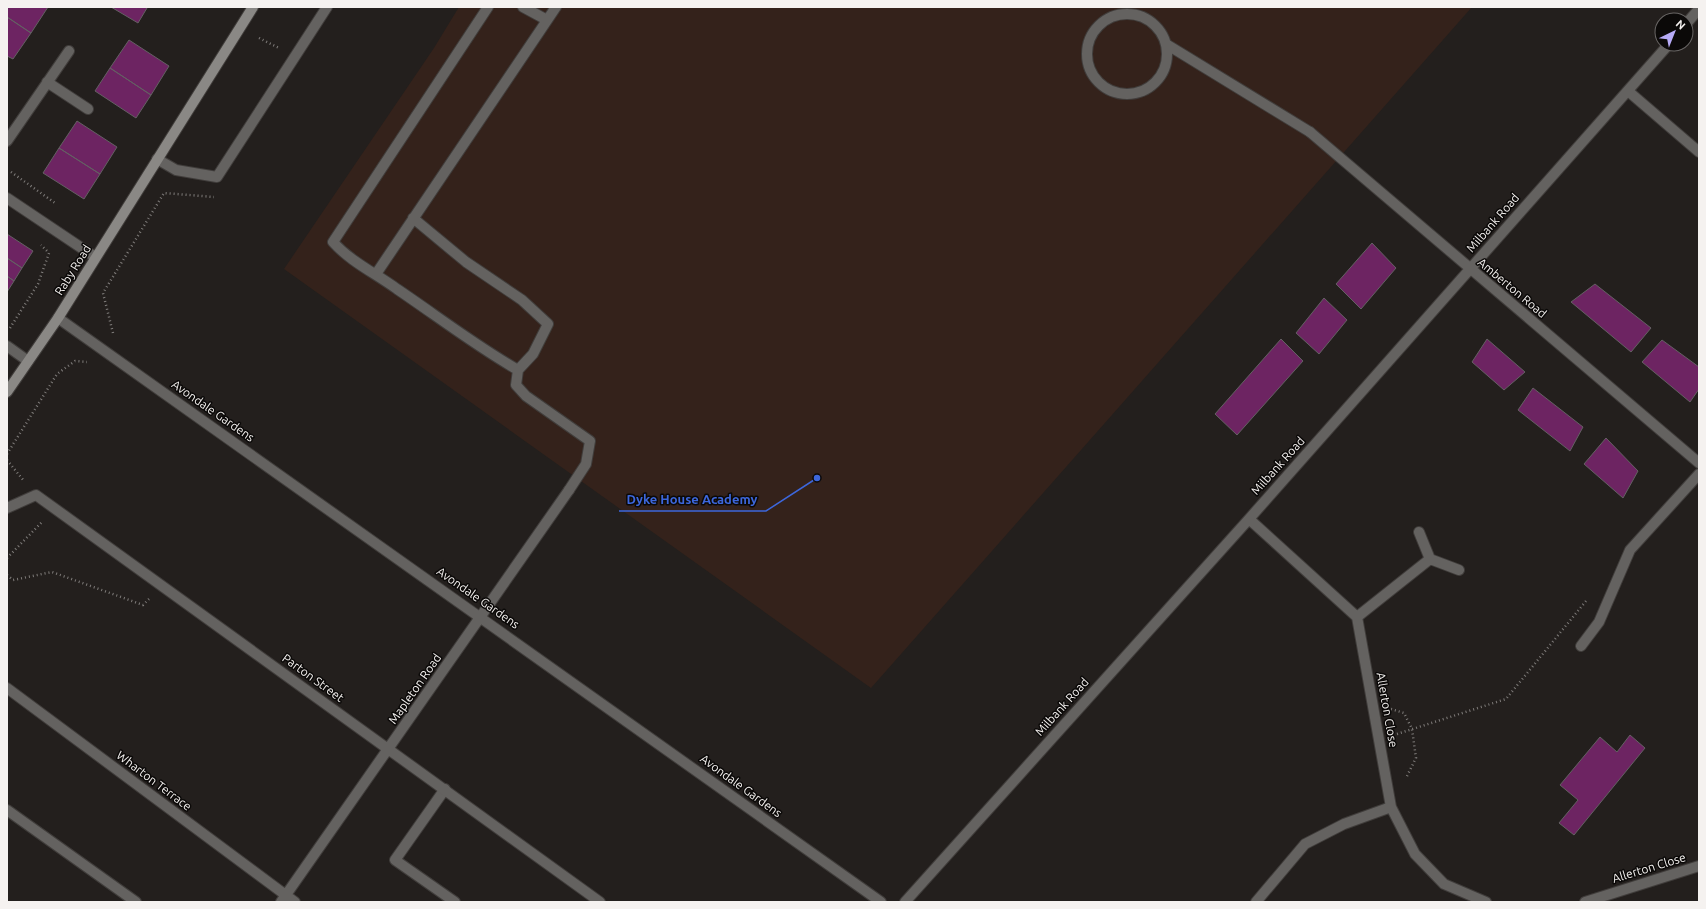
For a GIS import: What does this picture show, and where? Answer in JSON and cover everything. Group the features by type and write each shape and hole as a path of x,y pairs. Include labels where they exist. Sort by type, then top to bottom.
{"street":[{"name":"Raby Road","path":"7,392 58,318 253,7"},
{"path":"157,159 176,170 217,177 327,7"},
{"path":"413,218 466,262 522,300 548,324 533,354 518,370 484,350 376,274 344,254 333,242 488,7"},
{"path":"523,7 547,20"},
{"path":"376,274 556,7"},
{"path":"1128,13 1141,15 1152,22 1161,32 1166,44 1168,57 1164,70 1157,81 1146,89 1134,93 1120,93 1108,89 1097,80 1090,69 1088,50 1094,31 1103,21 1115,15 1128,13"},
{"name":"Amberton Road","path":"1166,44 1310,132 1470,270 1699,463"},
{"path":"7,141 69,51"},
{"name":"Milbank Road","path":"905,902 1249,519 1662,52"},
{"path":"47,82 88,109"},
{"path":"1628,90 1699,152"},
{"path":"7,198 95,257"},
{"name":"Avondale Gardens","path":"58,318 481,616 881,902"},
{"path":"7,346 28,361"},
{"name":"Mapleton Road","path":"283,899 586,464 590,441 526,396 516,386 518,370"},
{"path":"1581,646 1599,622 1630,550 1699,474"},
{"path":"7,508 36,495"},
{"name":"Parton Street","path":"36,495 389,748 600,902"},
{"path":"1249,519 1357,617 1430,559"},
{"path":"1419,532 1430,559 1460,570"},
{"name":"Allerton Close","path":"1357,617 1391,807 1415,854 1444,884 1486,902"},
{"name":"Wharton Terrace","path":"7,688 283,899 295,902"},
{"path":"445,789 395,860 455,902"},
{"path":"1256,902 1305,844 1344,824 1391,807"},
{"path":"7,810 136,902"},
{"name":"Allerton Close","path":"1585,902 1699,866"}],"path":[{"path":"259,38 286,52"},
{"path":"11,172 55,204"},
{"path":"113,335 103,293 164,193"},
{"path":"7,333 38,284 49,253 38,242"},
{"path":"7,454 57,374 75,361 94,362"},
{"path":"7,460 36,495"},
{"path":"7,558 54,508"},
{"path":"7,575 13,580 52,572 144,605 163,586"},
{"path":"1379,740 1506,699 1591,594"},
{"path":"1388,786 1405,779 1416,758 1412,729 1404,713 1391,709 1390,701"}],"shaded area":[{"path":"459,7 1472,7 871,688 284,269 434,48"}],"building":[{"path":"7,7 48,7 31,33 7,17"},
{"path":"111,7 146,7 147,8 138,23"},
{"path":"7,17 31,33 13,59 7,56"},
{"path":"129,40 169,66 151,95 110,68"},
{"path":"110,68 151,95 136,118 95,91"},
{"path":"77,121 117,147 100,174 59,148"},
{"path":"59,148 100,174 84,199 43,173"},
{"path":"7,234 33,251 22,268 7,258"},
{"path":"1372,243 1396,268 1361,309 1336,284"},
{"path":"7,258 22,268 14,281 7,276"},
{"path":"7,276 14,281 7,292"},
{"path":"1595,284 1651,328 1631,352 1571,302"},
{"path":"1324,298 1347,320 1319,354 1296,333"},
{"path":"1281,339 1303,361 1237,435 1215,414"},
{"path":"1487,339 1525,372 1504,390 1472,362"},
{"path":"1662,340 1699,367 1699,389 1690,402 1642,362"},
{"path":"1533,388 1583,427 1570,451 1518,410"},
{"path":"1606,438 1638,471 1623,498 1584,464"},
{"path":"1630,735 1645,748 1574,835 1559,823 1578,800 1560,785 1600,737 1617,752"}],"place":[{"name":"Dyke House Academy","path":"817,478"}]}
